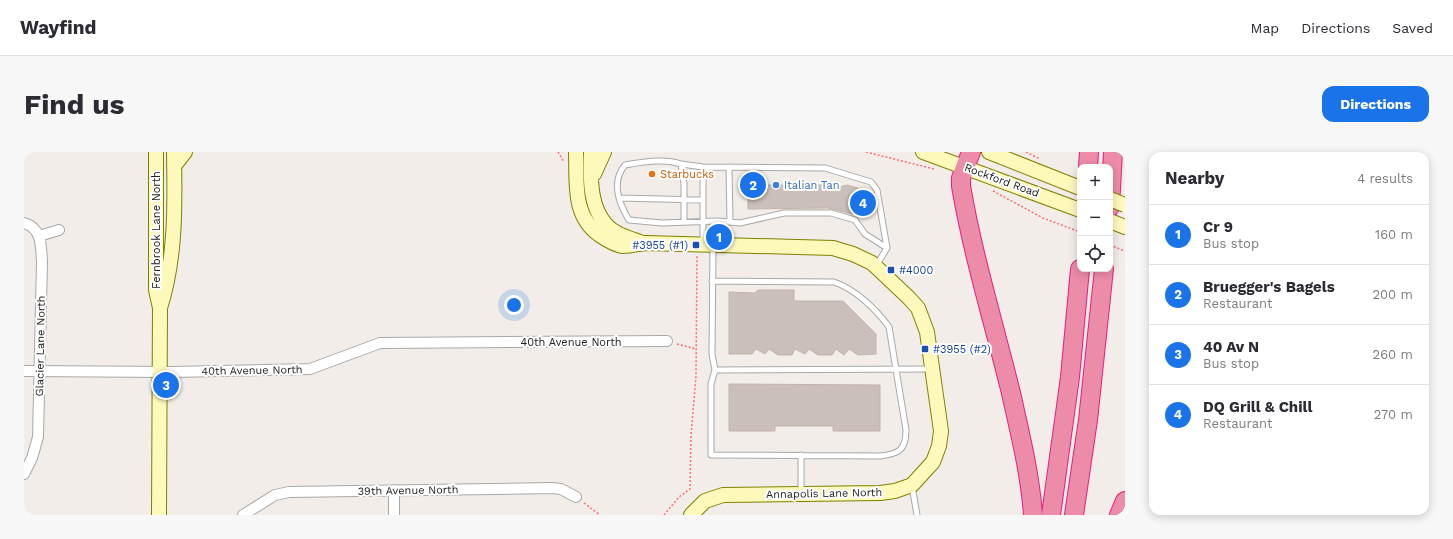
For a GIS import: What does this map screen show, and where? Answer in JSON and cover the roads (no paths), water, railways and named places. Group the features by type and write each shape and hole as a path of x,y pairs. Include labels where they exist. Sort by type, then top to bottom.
{"highway":[{"path":"1088,164 1089,152"},
{"path":"1110,200 1113,152"},
{"path":"968,159 961,178 963,196 1024,447 1030,479 1033,515"},
{"path":"1051,515 1070,378 1080,272"},
{"path":"1074,515 1088,420 1104,272"},
{"path":"1119,515 1125,501"}],"street":[{"name":"Fernbrook Lane North","path":"156,152 156,290 160,308 159,515"},
{"name":"Fernbrook Lane North","path":"160,308 166,291 174,229 174,152"},
{"path":"174,166 185,152"},
{"path":"568,152 572,156 577,174"},
{"path":"576,152 577,190 580,210 586,223 608,241 622,246 644,243"},
{"path":"591,152 591,182 594,200 606,224 613,230 626,237 644,243 704,249 812,246 833,248 853,254 876,267 909,298 918,308 927,332 941,431 939,446 933,462 912,485"},
{"path":"591,182 598,162 604,152"},
{"name":"Rockford Road","path":"923,152 968,159 1036,193 1077,209"},
{"name":"Rockford Road","path":"989,152 1077,187"},
{"path":"1113,200 1125,204"},
{"path":"1113,222 1125,227"},
{"path":"24,223 30,225 36,230 39,236 59,230"},
{"name":"Glacier Lane North","path":"24,474 32,458 38,437 42,262 39,236"},
{"name":"40th Avenue North","path":"24,371 160,372 310,369 380,343 666,341"},
{"name":"Annapolis Lane North","path":"691,515 705,501 723,495 880,493 912,485"},
{"name":"39th Avenue North","path":"244,515 275,495 289,492 552,488 561,489 576,497"},
{"path":"394,490 394,515"}],"lane":[{"path":"876,267 887,248 876,190 872,182 825,168 703,167 675,162 625,164 618,173 621,208 629,220 662,223 703,221 740,223 784,212 831,212 854,220 865,234 887,248"},
{"path":"681,164 684,222"},
{"path":"703,167 704,249 712,281 712,354 715,370 711,384 711,456 880,456 892,455 901,451 906,442 906,430 889,327 882,317 847,286 834,282 712,281"},
{"path":"729,167 730,222"},
{"path":"619,198 703,200"},
{"path":"715,370 932,369"},
{"path":"801,456 801,493"},
{"path":"912,485 917,515"}],"place":[{"name":"Starbucks","path":"652,174"},
{"name":"Bruegger's Bagels","path":"753,185"},
{"name":"Italian Tan","path":"776,185"},
{"name":"DQ Grill & Chill","path":"863,203"},
{"name":"Cr 9","path":"719,237"},
{"name":"#3955 (#1)","path":"696,245"},
{"name":"#4000","path":"891,270"},
{"name":"#3955 (#2)","path":"925,349"},
{"name":"40 Av N","path":"166,385"}]}
